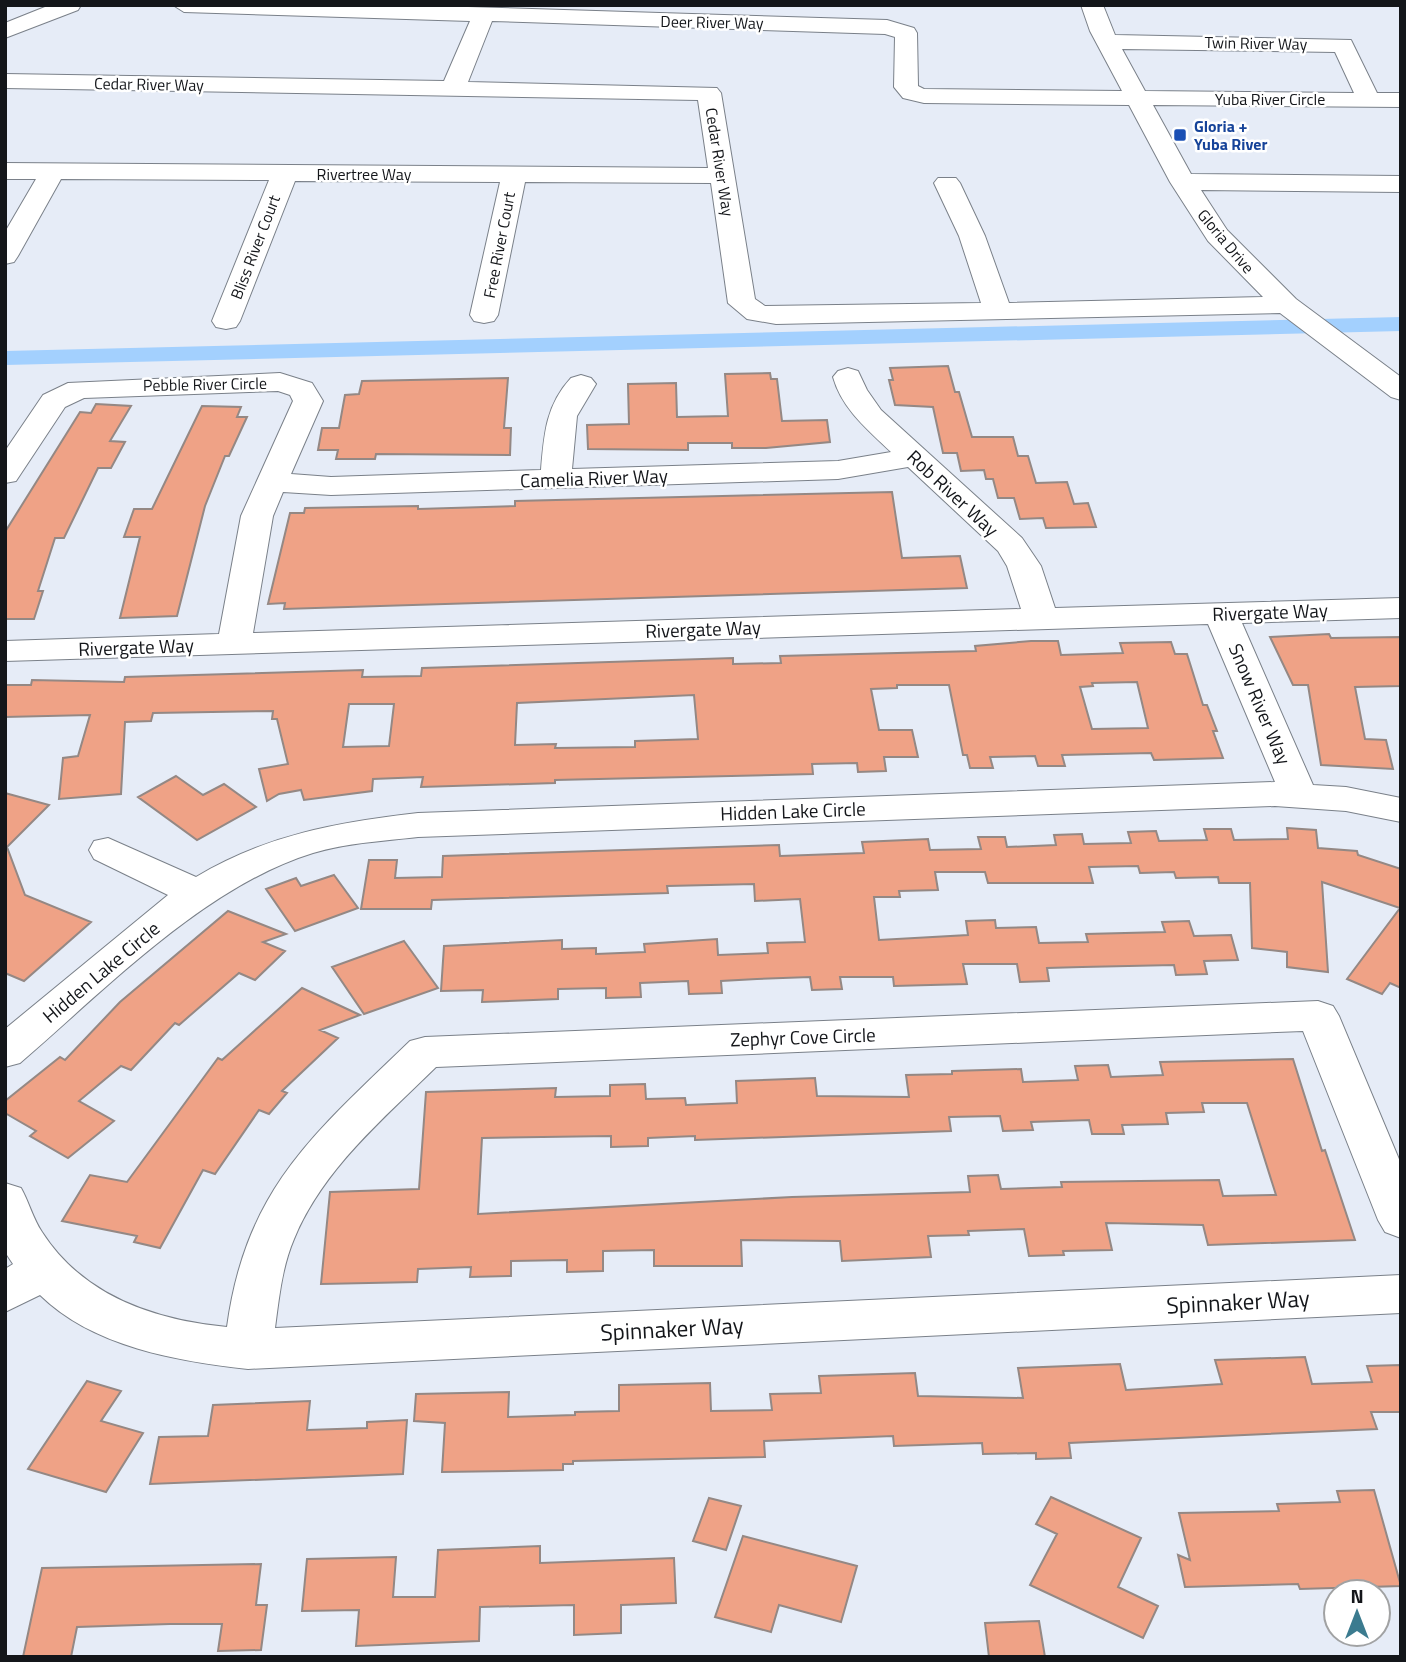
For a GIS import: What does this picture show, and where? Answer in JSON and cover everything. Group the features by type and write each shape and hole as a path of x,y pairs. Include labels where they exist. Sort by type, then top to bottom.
{"street":[{"path":"5,16 34,5"},
{"path":"5,31 70,5"},
{"name":"Deer River Way","path":"184,5 483,16 673,13 899,29 906,33 906,87 911,93 924,96 1139,98"},
{"name":"Gloria Drive","path":"1092,5 1107,41 1183,181 1217,235 1294,312 1401,391"},
{"path":"453,89 483,16"},
{"name":"Twin River Way","path":"1107,41 1343,45 1369,100"},
{"name":"Cedar River Way","path":"5,81 709,93 742,303 748,309 776,316 998,312 1294,312"},
{"name":"Yuba River Circle","path":"1139,98 1401,100"},
{"name":"Rivertree Way","path":"5,171 722,176"},
{"path":"5,256 53,172"},
{"name":"Bliss River Court","path":"226,321 285,173"},
{"name":"Free River Court","path":"484,315 513,175"},
{"path":"1183,181 1401,184"},
{"path":"947,183 954,204 972,236 998,312"},
{"name":"Rob River Way","path":"848,377 860,405 1010,545 1024,566 1041,619"},
{"name":"Pebble River Circle","path":"5,474 54,401 68,392 94,386 279,382 302,388 308,401 257,516 234,644"},
{"path":"556,479 563,407 581,384"},
{"name":"Camelia River Way","path":"272,482 331,486 838,470 914,457"},
{"name":"Rivergate Way","path":"5,651 1401,608"},
{"name":"Snow River Way","path":"1221,614 1299,795"},
{"name":"Hidden Lake Circle","path":"5,1052 197,893 256,861 297,845 383,827 1299,795 1346,799 1401,810"},
{"path":"108,850 197,893"},
{"name":"Zephyr Cove Circle","path":"248,1349 259,1274 273,1232 295,1192 321,1155 425,1052 1318,1016 1401,1220"},
{"name":"Spinnaker Way","path":"5,1200 22,1239 24,1281 65,1290 101,1315 145,1333 195,1345 248,1349 1401,1294"}],"building":[{"path":"948,366 972,437 1013,437 1018,456 1028,456 1036,483 1067,482 1074,504 1088,503 1096,527 1046,528 1043,518 1020,519 1014,498 998,498 993,479 986,479 984,470 961,471 957,453 943,453 933,407 895,405 889,380 893,380 890,368"},
{"path":"770,373 771,379 777,379 782,421 827,420 830,442 766,448 732,448 732,443 688,443 688,450 588,449 587,425 629,424 628,384 676,383 677,417 728,416 725,374"},
{"path":"508,378 504,428 511,428 510,455 376,454 375,459 336,459 338,450 318,450 322,428 339,428 345,395 359,394 362,381"},
{"path":"96,404 131,406 110,441 125,442 111,468 98,468 64,538 55,538 38,591 43,591 34,619 5,619 5,532 80,412 91,413"},
{"path":"202,406 241,407 237,417 247,417 229,456 225,456 205,506 177,616 120,618 140,537 124,537 134,509 152,509"},
{"path":"892,492 902,558 960,556 967,588 284,609 285,603 268,604 290,513 304,513 305,508 418,506 418,509 515,506 515,501"},
{"path":"1329,634 1331,638 1401,637 1401,686 1355,687 1365,739 1386,740 1393,769 1321,765 1308,685 1293,685 1270,637"},
{"path":"1058,641 1061,655 1123,653 1120,643 1171,642 1175,654 1187,654 1203,705 1207,705 1217,731 1213,731 1223,758 1154,760 1151,753 1062,755 1065,766 1038,766 1035,756 990,757 993,768 970,768 967,755 963,755 949,685 897,685 897,688 871,689 879,730 912,730 918,757 884,757 886,771 858,772 857,763 812,764 813,774 555,780 555,783 421,787 423,777 373,779 372,791 304,800 301,790 279,794 267,801 259,769 288,764 277,719 272,719 273,711 153,713 151,721 125,722 121,794 59,799 63,758 78,756 90,715 5,717 5,685 31,685 32,680 124,682 125,677 363,670 362,677 421,676 422,668 733,658 733,664 781,663 780,656 976,651 975,646","holes":["1137,682 1148,728 1092,729 1080,687 1093,686 1092,683","694,695 698,739 635,741 635,747 555,748 556,744 515,745 517,703","349,704 394,704 389,746 343,747"]},
{"path":"176,776 203,795 224,784 256,807 197,840 138,797"},
{"path":"5,793 49,805 7,847 25,895 91,922 24,981 5,973"},
{"path":"1287,828 1316,830 1318,848 1357,851 1358,855 1401,869 1401,988 1390,983 1382,994 1347,979 1400,908 1322,882 1328,972 1287,967 1287,952 1252,948 1250,883 1219,883 1218,877 1176,878 1174,872 1140,873 1138,866 1089,867 1093,883 988,883 985,872 935,872 938,890 899,891 900,897 874,897 879,940 968,935 966,921 995,920 996,928 1036,927 1039,943 1088,942 1086,934 1165,932 1162,922 1189,921 1194,936 1231,935 1238,960 1204,961 1207,974 1176,975 1174,965 1047,968 1049,981 1020,982 1017,964 963,964 967,984 894,986 893,977 840,977 842,989 812,990 810,977 721,981 722,993 689,994 688,981 640,983 641,997 606,998 606,988 558,989 558,999 482,1002 483,990 441,991 444,946 562,940 562,949 596,948 596,954 645,952 644,944 717,939 718,955 768,953 767,943 805,942 800,899 755,901 754,884 667,886 668,893 432,900 431,909 361,909 369,860 397,860 395,878 442,877 443,856 779,845 780,856 864,853 862,842 928,839 930,850 981,849 978,837 1005,837 1007,847 1056,845 1054,835 1082,834 1084,844 1131,843 1128,832 1156,831 1159,841 1207,840 1204,829 1231,829 1234,840 1288,839"},
{"path":"334,875 358,908 295,931 266,889 296,878 301,886"},
{"path":"228,911 286,934 263,942 285,951 255,980 239,973 179,1025 175,1023 131,1070 121,1066 79,1101 114,1121 68,1158 30,1136 36,1131 5,1113 5,1101 60,1057 65,1060 120,1002"},
{"path":"404,941 438,988 364,1014 332,967"},
{"path":"302,988 360,1015 320,1030 338,1038 282,1091 287,1093 269,1114 259,1110 215,1174 203,1170 160,1248 134,1242 137,1236 62,1221 90,1175 127,1182 218,1058 222,1060"},
{"path":"1293,1059 1322,1151 1325,1150 1355,1240 1208,1245 1203,1225 1106,1223 1112,1250 1063,1251 1064,1255 1029,1256 1024,1229 968,1231 969,1235 928,1236 931,1257 842,1261 840,1241 741,1240 742,1266 654,1266 654,1250 603,1251 603,1271 567,1272 567,1260 511,1261 511,1276 470,1277 471,1267 418,1269 417,1282 321,1284 330,1192 419,1189 426,1092 556,1088 555,1097 610,1096 610,1085 645,1084 646,1099 685,1098 686,1105 737,1103 736,1081 815,1078 817,1096 909,1097 906,1075 1021,1069 1023,1082 1078,1080 1075,1066 1108,1065 1111,1077 1163,1075 1160,1062","holes":["1202,1103 1247,1103 1276,1195 1223,1196 1219,1180 1061,1182 1062,1187 1001,1189 998,1175 968,1176 970,1192 792,1197 478,1214 482,1138 611,1136 611,1147 648,1146 648,1138 695,1136 695,1140 951,1131 949,1117 1000,1116 1003,1131 1033,1130 1031,1122 1089,1120 1092,1134 1124,1134 1122,1125 1168,1124 1166,1113 1204,1112"]},
{"path":"1305,1357 1312,1384 1372,1382 1367,1366 1401,1365 1401,1412 1371,1412 1377,1429 1069,1443 1071,1458 1036,1459 1036,1453 983,1454 982,1443 894,1446 893,1436 764,1441 765,1457 573,1461 573,1464 563,1464 563,1470 442,1472 445,1423 414,1421 416,1394 509,1392 508,1417 575,1415 575,1412 619,1411 619,1385 710,1383 711,1411 772,1410 770,1394 821,1393 819,1376 915,1373 918,1396 1023,1398 1018,1368 1120,1364 1126,1390 1222,1384 1215,1360"},
{"path":"87,1381 121,1391 101,1421 143,1433 106,1492 28,1469"},
{"path":"310,1401 307,1430 367,1428 367,1422 407,1420 403,1474 150,1484 159,1437 208,1436 213,1405"},
{"path":"1374,1490 1401,1586 1392,1586 1392,1578 1322,1578 1322,1588 1300,1589 1298,1584 1185,1587 1178,1555 1190,1560 1179,1513 1279,1511 1277,1504 1340,1502 1337,1491"},
{"path":"1051,1497 1141,1538 1118,1587 1158,1606 1143,1638 1030,1585 1057,1534 1036,1524"},
{"path":"709,1498 741,1506 726,1550 693,1541"},
{"path":"743,1536 857,1566 841,1622 779,1605 771,1632 715,1617"},
{"path":"540,1546 540,1563 674,1558 676,1603 621,1605 621,1633 574,1635 574,1605 480,1607 479,1641 356,1646 359,1610 302,1611 307,1559 396,1557 393,1597 435,1597 438,1550"},
{"path":"261,1564 256,1605 267,1605 261,1650 218,1651 222,1624 170,1624 77,1627 71,1657 23,1657 42,1568"},
{"path":"1039,1621 1045,1657 989,1657 985,1623"}],"waterway":[{"path":"5,358 1401,324"}],"place":[{"name":"Gloria + Yuba River","path":"1180,135"}]}
